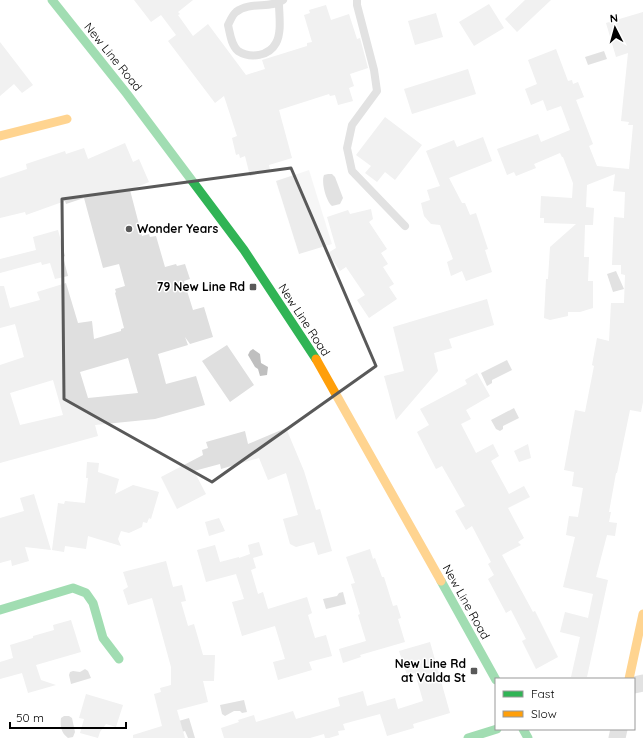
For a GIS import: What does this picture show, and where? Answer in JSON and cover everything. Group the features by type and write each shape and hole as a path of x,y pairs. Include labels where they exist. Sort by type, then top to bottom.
{"main road":[{"name":"New Line Road","path":"52,0 127,94 244,250 313,354 495,678"},
{"path":"0,136 67,119"},
{"path":"0,610 74,588 86,593 93,604 103,638 119,658"},
{"path":"629,678 643,614"},
{"path":"468,738 495,730"}],"lane":[{"path":"358,0 357,4 374,70 376,91 352,125 347,148 352,171 405,226"},
{"path":"281,2 280,30 276,42 272,48 267,53 251,56 238,50 230,38 228,25 236,12 252,5 281,2"}],"highlighted area":[{"path":"291,168 376,366 212,482 64,399 62,199"}],"shaded area":[{"path":"604,51 607,59 588,65 585,57"},
{"path":"309,170 332,244 299,254 276,181"},
{"path":"332,174 335,177 343,198 340,204 332,206 326,196 323,178 324,175"},
{"path":"616,271 624,289 613,292 607,274"},
{"path":"253,349 260,354 261,363 268,367 267,375 260,376 258,369 255,367 248,355"},
{"path":"507,360 512,370 492,380 492,383 487,386 481,373"},
{"path":"514,408 519,418 503,426 503,429 500,431 496,429 491,420"},
{"path":"343,592 346,604 326,609 323,599 337,596 339,593"},
{"path":"85,669 88,671 91,678 71,684 69,675 70,672 80,672"},
{"path":"244,700 247,712 242,713 240,711 234,711 225,716 222,714 220,705"},
{"path":"64,716 69,716 72,718 75,732 73,737 68,738 62,732 61,718"},
{"path":"189,718 195,738 188,738 185,731 175,734 172,723"}],"building":[{"path":"134,0 193,0 178,12 180,14 178,15 193,36 208,24 246,75 265,69 262,60 307,46 307,43 312,42 304,15 310,13 309,10 326,5 331,20 349,14 357,39 360,38 368,68 350,74 354,86 349,88 353,101 338,105 335,95 330,96 329,94 279,110 292,158 269,165 270,170 250,176 245,156 240,158 239,154 236,155 232,138 237,136 224,96 215,103 168,41 176,35 161,15 151,22"},
{"path":"525,0 551,0 517,32 505,19"},
{"path":"489,4 504,28 474,46 459,22"},
{"path":"643,12 643,402 641,412 630,410 616,473 609,512 611,512 609,522 617,523 615,536 607,535 596,577 608,580 587,677 571,677 580,637 560,632 565,612 588,618 593,594 563,587 575,537 566,535 569,516 578,517 583,488 572,486 574,472 564,470 575,410 585,412 594,366 592,365 597,338 609,341 611,303 624,303 625,275 621,274 621,265 612,265 614,217 624,218 625,192 613,191 615,174 587,185 586,207 594,208 593,225 585,225 584,257 589,257 588,281 593,281 593,308 580,312 568,312 568,316 550,320 544,318 546,279 548,279 550,247 576,224 544,223 544,218 540,218 541,196 572,198 573,183 560,153 534,164 536,168 516,176 514,172 507,175 497,149 538,134 541,142 570,130 561,106 547,111 543,100 531,105 525,89 537,84 528,60 556,49 568,81 572,80 573,84 578,82 584,97 576,100 593,144 589,146 597,166 629,169 633,125 628,125 629,122 621,121 628,53 616,57 606,23"},
{"path":"436,13 443,37 415,45 408,21"},
{"path":"0,42 33,85 22,93 14,84 0,96"},
{"path":"468,69 476,94 412,114 404,89"},
{"path":"385,117 422,145 395,180 385,172 377,182 365,173 371,166 356,155"},
{"path":"483,137 492,161 449,178 462,203 465,203 470,215 476,213 488,249 485,250 492,272 466,281 462,271 451,276 447,262 453,259 440,225 431,224 424,216 421,203 430,200 427,190 440,186 426,151 454,140 457,147"},
{"path":"125,143 133,162 139,159 149,182 130,190 142,236 149,234 150,237 156,236 165,267 176,264 177,266 185,264 190,279 184,281 193,310 204,307 213,337 190,344 185,337 188,345 158,354 166,384 196,376 205,405 155,419 95,425 98,436 0,463 0,365 24,357 15,324 0,328 0,286 4,286 10,308 40,300 37,292 66,283 78,323 92,321 94,339 121,331 121,329 124,328 115,293 115,289 125,286 119,264 103,268 84,198 66,204 65,201 26,215 25,212 0,218 0,178 27,169 26,164 65,151 66,154 84,148 88,159","holes":["128,358 138,393 88,398 80,372","53,380 63,415 20,425 10,393"]},
{"path":"371,209 373,219 369,222 387,249 381,253 388,264 383,267 394,284 389,287 397,299 369,318 357,300 365,295 346,267 340,271 328,253 336,248 327,217 348,210 350,214"},
{"path":"58,230 65,256 63,257 68,276 55,279 50,263 42,265 41,262 0,273 0,259 36,250 33,237"},
{"path":"487,299 494,325 449,339 452,348 434,353 438,371 396,420 384,376 404,371 393,327"},
{"path":"227,345 254,385 230,402 202,361"},
{"path":"477,373 490,396 466,410 471,419 461,424 476,453 493,444 499,456 491,461 509,494 524,486 530,497 508,508 524,538 518,542 521,545 502,555 533,612 535,611 558,657 536,669 522,641 526,639 511,610 506,613 488,579 494,575 488,564 491,562 472,526 466,530 455,511 465,506 442,466 436,469 417,432 429,425 420,409 467,384 465,380"},
{"path":"286,428 304,471 316,510 320,509 332,551 318,555 314,542 296,547 290,544 283,519 298,515 286,473 268,480 259,458 221,469 220,464 194,471 206,494 177,509 161,477 203,455 202,450 208,448 206,442 245,431 248,444"},
{"path":"528,444 531,458 519,462 514,451"},
{"path":"87,462 99,463 98,472 119,479 115,494 133,485 159,492 151,519 149,518 147,523 143,522 142,527 129,533 121,531 118,539 121,546 88,536 86,549 65,546 64,552 52,550 58,503 64,504 65,501 85,503 88,478 86,478"},
{"path":"34,494 51,550 25,547 29,561 12,566 11,560 0,563 0,518 24,511 20,498"},
{"path":"219,518 225,531 209,536 205,522"},
{"path":"259,542 263,555 253,558 256,568 251,570 258,594 263,592 268,609 307,597 312,613 308,615 315,638 326,635 332,656 309,662 312,670 278,680 273,662 285,659 275,626 242,636 232,602 244,599 236,574 206,582 197,550 215,545 220,562 250,554 248,545"},
{"path":"370,549 382,577 384,577 393,606 397,605 401,618 398,619 405,642 360,655 361,657 343,663 339,649 366,641 351,584 355,583 346,557"},
{"path":"166,561 173,587 182,585 186,601 181,602 188,626 194,624 203,655 215,655 214,681 203,681 208,702 177,710 185,738 133,738 133,735 162,726 154,694 161,692 160,688 171,685 171,667 152,598 128,605 123,590 128,587 123,572"},
{"path":"71,620 81,652 36,665 41,680 56,685 28,693 22,673 0,679 0,662 13,658 10,645 54,630 53,625"},
{"path":"430,642 450,713 413,724 414,728 387,736 380,714 343,724 345,730 338,731 339,735 329,738 325,738 324,734 310,738 224,738 221,728 239,722 238,720 254,715 256,722 293,711 296,719 340,706 338,698 363,691 367,706 395,698 398,709 423,701 415,673 407,675 399,651"},
{"path":"86,694 123,705 116,727 106,724 100,732 98,738 80,733 84,719 79,718"}],"traffic: fast":[{"path":"52,0 127,94 244,250 316,359"},
{"path":"441,581 495,678"},
{"path":"0,610 73,588 86,593 93,603 103,638 119,659"},
{"path":"468,738 495,730"},
{"path":"524,730 528,738"}],"traffic: slow":[{"path":"0,136 67,119"},
{"path":"316,359 441,581"},
{"path":"629,678 643,614"}],"place":[{"name":"Wonder Years","path":"129,229"},
{"name":"79 New Line Rd","path":"253,287"},
{"name":"New Line Rd at Valda St","path":"474,671"}]}
